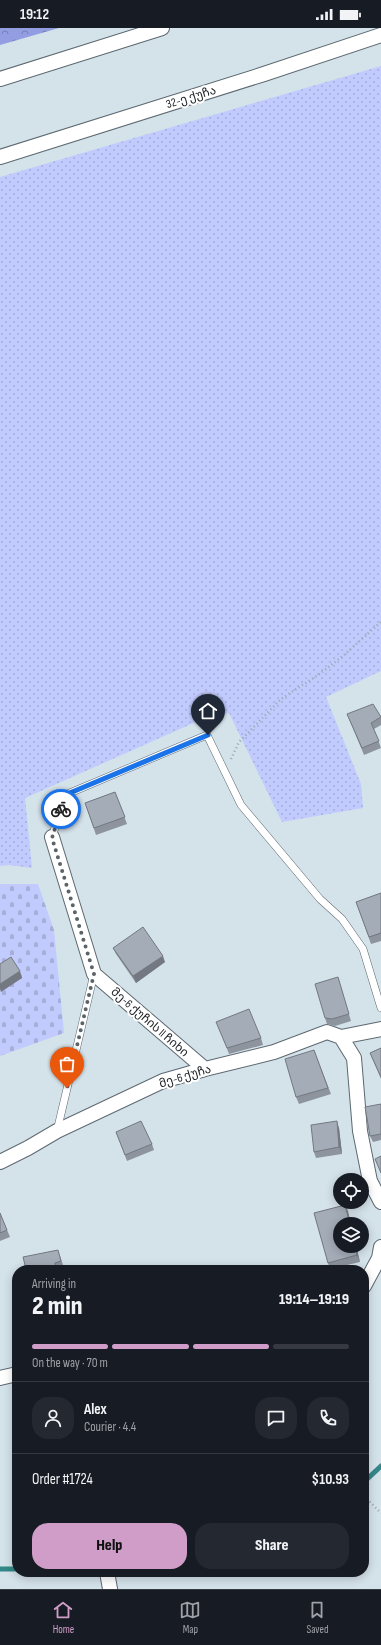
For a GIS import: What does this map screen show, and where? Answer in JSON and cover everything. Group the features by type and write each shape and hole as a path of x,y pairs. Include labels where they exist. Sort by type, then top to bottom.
{"street":[{"path":"0,79 162,28"},
{"name":"32-ე ქუჩა","path":"0,156 264,74 381,35"},
{"path":"52,838 94,974"},
{"name":"მე-6 ქუჩის II ჩიხი","path":"94,974 205,1069"},
{"name":"მე-6 ქუჩა","path":"0,1162 57,1131 163,1081 274,1052 327,1032 341,1037 381,1029"},
{"path":"341,1037 354,1058 360,1131 370,1181 381,1202"},
{"path":"369,1277 379,1258 381,1247"},
{"path":"0,1378 12,1375"},
{"path":"108,1577 110,1589"}],"lane":[{"path":"52,838 65,795 208,735 240,805 320,899 342,919 363,949 381,1008"},
{"path":"57,1131 94,974"}],"path":[{"path":"224,771 239,742 281,699 344,656 381,622"},
{"path":"369,1501 381,1513"}],"green space":[{"path":"0,28 59,28 0,45"},
{"path":"381,66 381,671 326,697 361,784 363,808 282,822 229,713 198,721 25,798 32,868 9,865 0,866 0,177"},
{"path":"0,884 38,884 54,930 64,1033 0,1056"}],"building":[{"path":"373,704 381,717 371,723 379,741 362,748 347,714"},
{"path":"115,792 125,817 94,828 85,803"},
{"path":"381,893 381,933 369,937 356,902"},
{"path":"143,927 163,956 133,976 113,948"},
{"path":"11,957 20,971 0,984 0,964"},
{"path":"338,977 349,1014 332,1019 325,1018 315,984"},
{"path":"249,1009 261,1038 227,1048 216,1022"},
{"path":"381,1048 381,1077 370,1053"},
{"path":"314,1050 328,1088 296,1097 285,1059"},
{"path":"381,1104 381,1134 370,1136 365,1107"},
{"path":"141,1121 152,1144 125,1155 116,1132"},
{"path":"337,1121 339,1147 314,1152 311,1125"},
{"path":"381,1156 381,1173 375,1159"},
{"path":"333,1208 346,1209 348,1217 333,1217 333,1253 357,1253 357,1255 328,1263 314,1213"},
{"path":"0,1213 7,1230 0,1233"},
{"path":"58,1250 61,1261 55,1263 55,1265 25,1265 23,1257"}],"waterway":[{"path":"369,1477 381,1466"},
{"path":"0,1569 12,1569"}],"way so far":[{"path":"61,809 52,838 94,974 67,1088"}],"route":[{"path":"61,809 65,795 208,735"}]}
